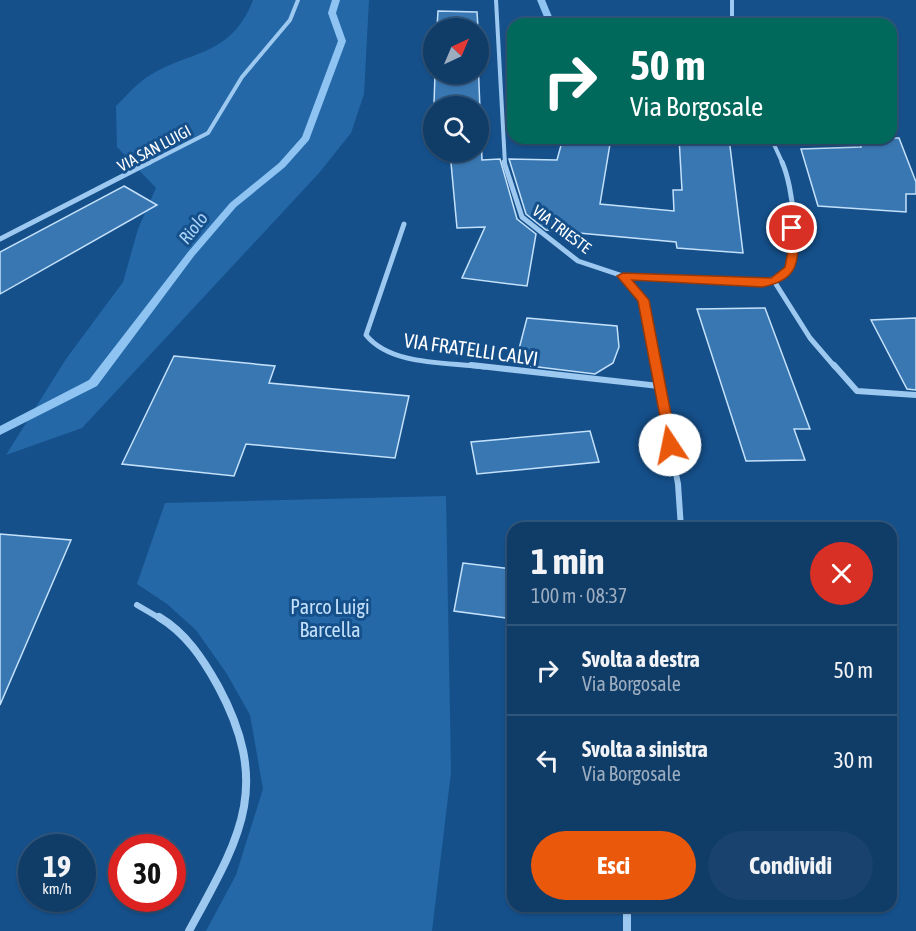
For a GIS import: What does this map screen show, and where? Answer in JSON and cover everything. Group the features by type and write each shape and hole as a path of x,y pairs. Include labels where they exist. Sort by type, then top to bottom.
{"street":[{"name":"VIA SAN LUIGI","path":"0,239 207,133 242,77 290,20 298,0"},
{"name":"VIA TRIESTE","path":"496,0 504,161 522,217 578,261 623,276 762,283 774,281"},
{"path":"732,0 732,18"},
{"path":"774,144 789,180 793,251 790,267 785,274 774,281 810,338 857,392 916,395"},
{"name":"VIA FRATELLI CALVI","path":"404,224 366,335 375,345 407,358 659,386"},
{"path":"623,276 643,300 678,484 681,522"},
{"path":"137,605 174,627 201,658 225,698 240,737 248,776 240,825 189,931"},
{"path":"627,912 627,931"}],"green space":[{"path":"253,0 369,0 364,94 351,133 319,173 82,428 6,455 66,359 123,282 138,229 156,188 117,147 116,106 143,80 159,70 219,44 243,19"},
{"name":"Parco Luigi Barcella","path":"446,496 451,772 432,931 206,931 236,875 263,789 250,715 227,674 196,630 167,604 137,584 165,503"}],"building":[{"path":"438,11 477,12 477,18 438,18"},
{"path":"435,84 479,84 479,96 434,96"},
{"path":"897,138 899,138 916,182 916,194 906,194 906,212 818,206 801,149 861,147 860,144 897,144"},
{"path":"561,144 610,144 600,204 674,211 673,190 682,190 679,144 730,144 743,253 677,248 676,242 546,230 526,214 509,159 557,160"},
{"path":"500,159 517,219 536,234 527,286 462,278 485,227 457,228 451,162 489,162 489,160"},
{"path":"124,186 157,205 0,294 0,252"},
{"path":"765,308 810,429 794,429 805,460 746,461 697,309"},
{"path":"527,318 617,326 619,347 613,363 595,374 530,366 520,360 519,349"},
{"path":"916,318 916,390 907,389 871,320"},
{"path":"174,356 275,366 269,383 409,396 395,458 246,444 234,476 122,464"},
{"path":"590,431 599,462 477,474 471,442"},
{"path":"0,534 71,540 0,705"},
{"path":"463,563 507,568 507,618 454,611"}],"waterway":[{"name":"Riolo","path":"0,431 93,383 191,254 233,205 282,165 306,138 342,41 332,13 336,0"},
{"path":"541,0 548,18"}],"route":[{"path":"670,445 643,300 623,276 762,283 774,281 785,274 790,267 793,251 792,228"}]}
